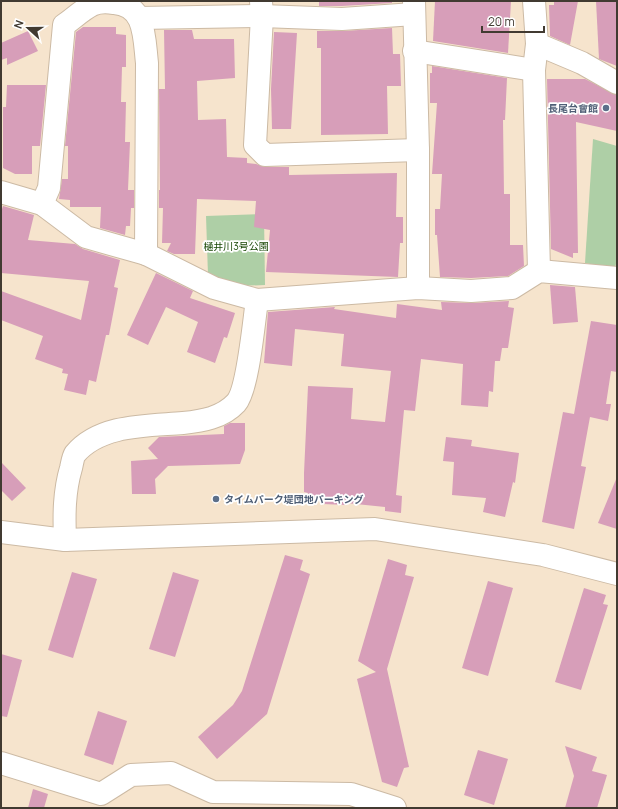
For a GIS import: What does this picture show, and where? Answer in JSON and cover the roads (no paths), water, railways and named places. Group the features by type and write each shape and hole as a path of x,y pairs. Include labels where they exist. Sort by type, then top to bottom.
{"street":[{"path":"534,1 537,44 534,70 539,272"},
{"path":"42,204 49,188 64,25 93,5 117,3 135,9 261,8 342,19 414,7 414,51 418,150 418,288"},
{"path":"261,8 255,145 265,156 418,150"},
{"path":"135,9 145,40 147,63 146,254"},
{"path":"537,44 582,63 617,83"},
{"path":"414,51 534,70"},
{"path":"1,192 42,204 86,237 146,254 214,288 257,300 418,288 471,291 512,288 539,272 617,276"},
{"path":"65,540 64,508 67,484 74,455 86,445 97,437 132,428 208,420 236,403 244,385 257,300"},
{"path":"1,532 65,540 375,528 543,555 617,574"},
{"path":"1,763 101,794 131,775 171,773 213,792 352,794 395,808"}],"place":[{"name":"長尾台會館","path":"606,108"},
{"name":"タイムパーク堤団地パーキング","path":"216,499"}],"park label":[{"name":"樋井川3号公園","path":"236,246"}]}
